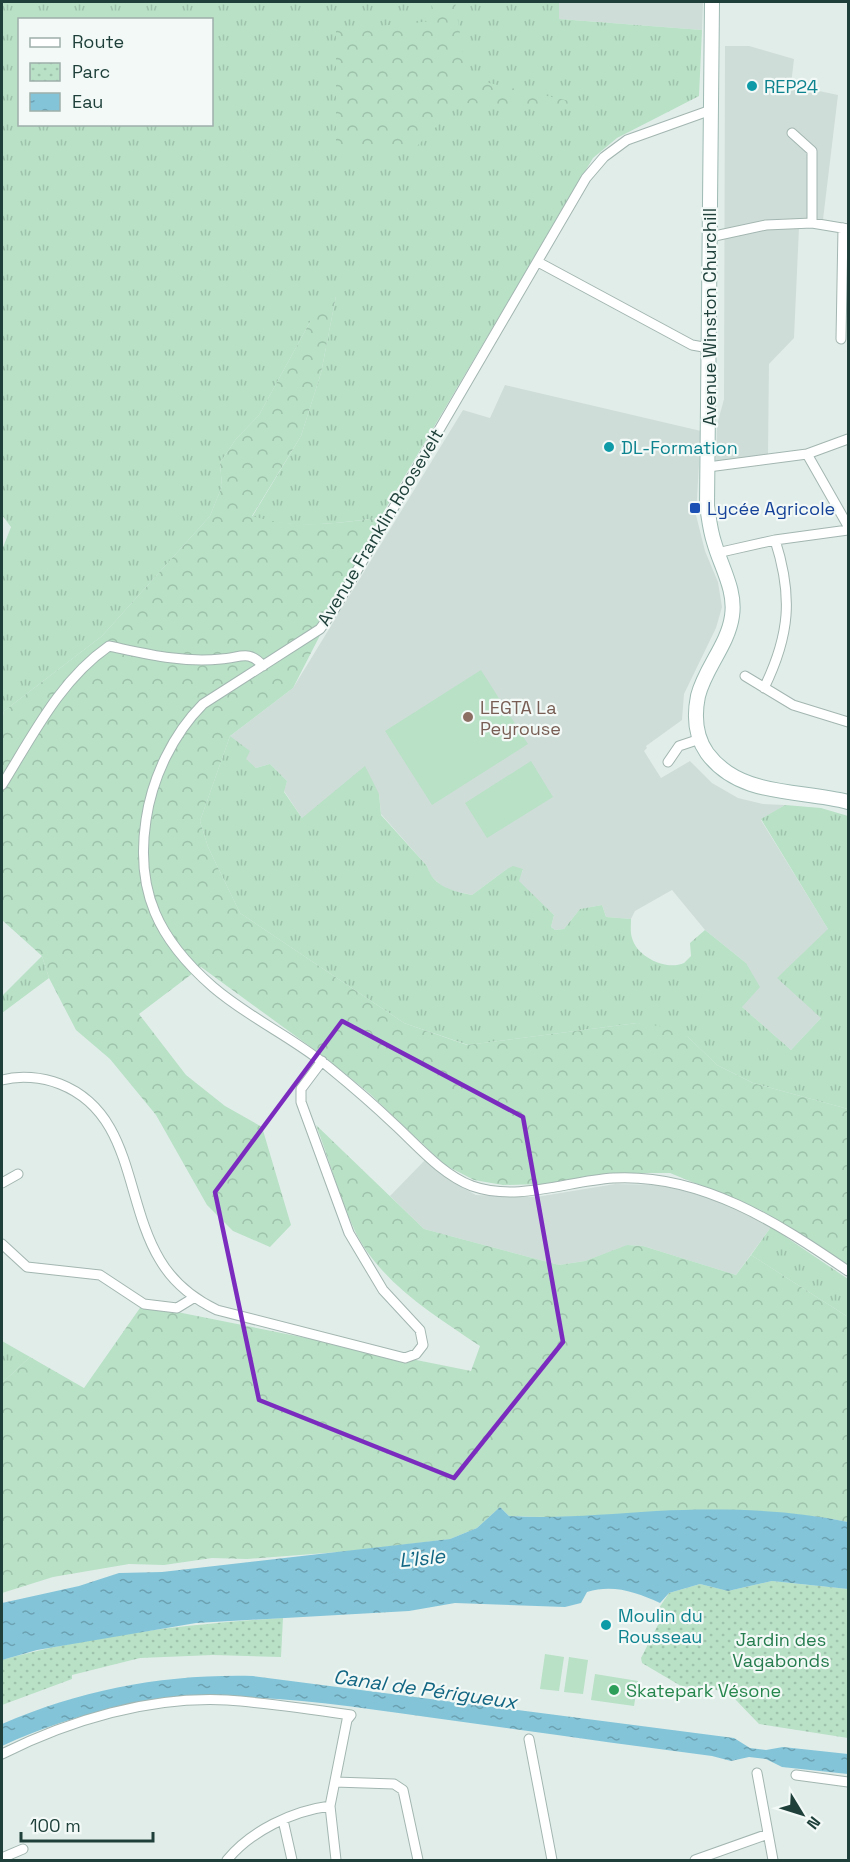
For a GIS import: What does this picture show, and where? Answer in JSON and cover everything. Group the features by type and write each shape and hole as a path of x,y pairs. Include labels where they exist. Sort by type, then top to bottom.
{"main road":[{"name":"Avenue Winston Churchill","path":"712,2 707,506 717,553 731,589 732,617 699,696 696,718 700,739 714,762 732,777 747,784 849,802"}],"street":[{"name":"Avenue Franklin Roosevelt","path":"711,110 627,140 604,157 586,178 334,610 320,629 203,704 188,720 172,744 147,811 142,850 146,890 160,927 213,988 322,1061 444,1170 472,1186 503,1191 546,1190 611,1178 660,1179 702,1191 755,1212 849,1271"},
{"path":"792,133 812,151 812,223"},
{"path":"710,237 766,225 812,223 846,228 841,339"},
{"path":"538,262 692,345 709,348"},
{"path":"708,467 807,454 849,439"},
{"path":"717,553 775,540 849,528 807,454"},
{"path":"764,687 778,658 786,632 788,605 775,540"},
{"path":"2,785 58,694 95,656 109,646 177,660 223,659 247,654 256,657 263,666"},
{"path":"745,676 793,705 849,722"},
{"path":"668,762 679,746 700,739"},
{"path":"2,1080 32,1077 54,1082 87,1099 103,1115 117,1139 149,1240 174,1279 195,1297 217,1310 405,1359 416,1354 423,1345 420,1330 383,1290 349,1233 301,1102 301,1089 322,1061"},
{"path":"2,1183 18,1174"},
{"path":"2,1244 27,1267 100,1275 144,1304 177,1308 195,1297"},
{"path":"2,1754 29,1740 87,1719 146,1706 226,1700 351,1715 347,1720 330,1806 336,1860"},
{"path":"529,1739 552,1860"},
{"path":"757,1773 773,1860"},
{"path":"796,1775 849,1782"},
{"path":"334,1782 394,1784 403,1790 418,1860"},
{"path":"227,1860 262,1830 283,1820 330,1806"},
{"path":"283,1820 292,1860"},
{"path":"695,1860 768,1834"},
{"path":"2,1858 23,1849"}],"highlighted area":[{"path":"342,1021 523,1117 563,1342 454,1478 259,1400 215,1192"}],"shaded area":[{"path":"559,2 703,2 702,30 559,19"},
{"path":"725,46 749,46 794,59 791,85 838,95 822,228 799,228 794,338 769,364 768,454 716,462 717,425 724,399"},
{"name":"LEGTA La Peyrouse","path":"505,385 701,431 696,515 705,551 718,582 722,607 716,628 684,694 682,720 646,746 644,751 661,778 690,761 712,783 738,798 763,804 785,805 761,820 828,929 821,1018 791,1050 742,1007 746,963 705,930 672,890 635,911 631,919 606,917 602,905 580,909 564,929 555,930 551,927 554,915 518,881 523,870 507,869 472,895 445,889 429,874 427,866 381,814 379,794 302,818 284,791 287,781 270,764 256,768 245,759 230,736 293,688 463,410 490,418"},
{"path":"425,1160 452,1182 476,1195 536,1197 615,1184 663,1185 710,1198 750,1214 771,1227 736,1275 643,1246 628,1245 585,1261 559,1265 424,1229 390,1196"}],"green space":[{"path":"2,2 559,2 559,19 702,30 699,96 617,138 593,158 380,518 300,524 252,517 301,436 321,373 336,296 310,322 259,415 236,439 220,463 222,486 210,516 102,636 4,711 2,720 2,550 11,527 2,515"},
{"path":"431,2 455,2 467,78 592,106 460,103 417,146 336,151 336,30 433,21"},
{"path":"328,293 336,296 321,373 301,436 252,516 300,524 380,518 293,688 230,736 200,821 208,847 240,913 404,1023 467,1045 637,1023 673,1028 688,1037 717,1065 753,1083 848,1109 848,1268 761,1210 670,1173 610,1173 543,1184 503,1185 474,1180 445,1165 369,1093 327,1059 201,967 139,1014 186,1075 225,1106 262,1127 291,1225 270,1247 233,1231 207,1205 156,1115 110,1059 76,1030 49,978 42,956 2,920 2,720 4,711 102,636 210,516 222,486 220,463 236,439 259,415"},
{"path":"481,670 528,744 432,805 385,731"},
{"path":"230,736 250,751 246,759 256,768 270,764 287,781 284,792 302,818 365,766 379,794 381,815 427,866 434,879 451,890 472,895 507,869 513,866 523,869 519,881 554,915 551,927 555,930 564,929 580,909 602,905 606,917 631,919 632,938 635,945 646,956 661,964 684,963 691,956 690,943 705,930 746,963 760,987 742,1007 791,1050 821,1018 777,978 828,929 761,819 785,805 821,808 848,816 848,1109 753,1083 717,1065 688,1037 637,1023 468,1045 404,1023 240,913 208,847 200,821"},
{"path":"531,761 553,797 487,838 465,803"},
{"path":"42,956 49,978 2,1013 2,996"},
{"path":"316,1125 424,1229 559,1265 585,1261 627,1245 643,1246 736,1275 751,1255 848,1317 848,1522 806,1515 764,1512 509,1516 500,1507 477,1528 450,1539 352,1551 247,1559 212,1558 164,1565 129,1564 53,1577 2,1593 2,1383 30,1357 84,1388 142,1305 471,1371 480,1346 409,1296 378,1265 365,1248 354,1229"},
{"path":"771,1227 848,1279 848,1317 751,1255"},
{"path":"2,1341 30,1357 2,1383"},
{"name":"Jardin des Vagabonds","path":"772,1581 848,1589 848,1738 759,1724 733,1697 714,1689 681,1686 642,1663 641,1658 660,1621 653,1617 669,1593 700,1584 728,1591"},
{"path":"283,1618 281,1657 213,1655 140,1658 72,1675 72,1679 2,1705 2,1660 106,1637"},
{"path":"545,1654 564,1657 559,1691 540,1689"},
{"path":"569,1657 588,1660 583,1694 564,1692"},
{"name":"Skatepark Vésone","path":"595,1674 638,1681 634,1706 591,1700"}],"water":[{"name":"L'Isle","path":"500,1507 509,1516 527,1517 729,1510 801,1514 848,1522 848,1589 772,1581 728,1591 700,1584 669,1593 660,1603 633,1593 606,1589 587,1592 581,1603 565,1607 455,1603 409,1611 196,1623 37,1650 2,1660 2,1603 79,1586 119,1573 162,1572 450,1539 477,1528"},
{"path":"253,1676 734,1738 750,1748 766,1750 783,1747 848,1754 848,1774 782,1767 766,1759 749,1757 731,1761 712,1756 337,1705 281,1699 226,1697 172,1700 118,1708 61,1723 2,1746 2,1724 63,1701 156,1681"}],"place":[{"name":"REP24","path":"752,86"},
{"name":"DL-Formation","path":"609,447"},
{"name":"Lycée Agricole","path":"695,508"},
{"name":"LEGTA La Peyrouse","path":"468,717"},
{"name":"Moulin du Rousseau","path":"606,1625"},
{"name":"Skatepark Vésone","path":"614,1690"}],"water label":[{"name":"Canal de Périgueux","path":"425,1689"}]}
